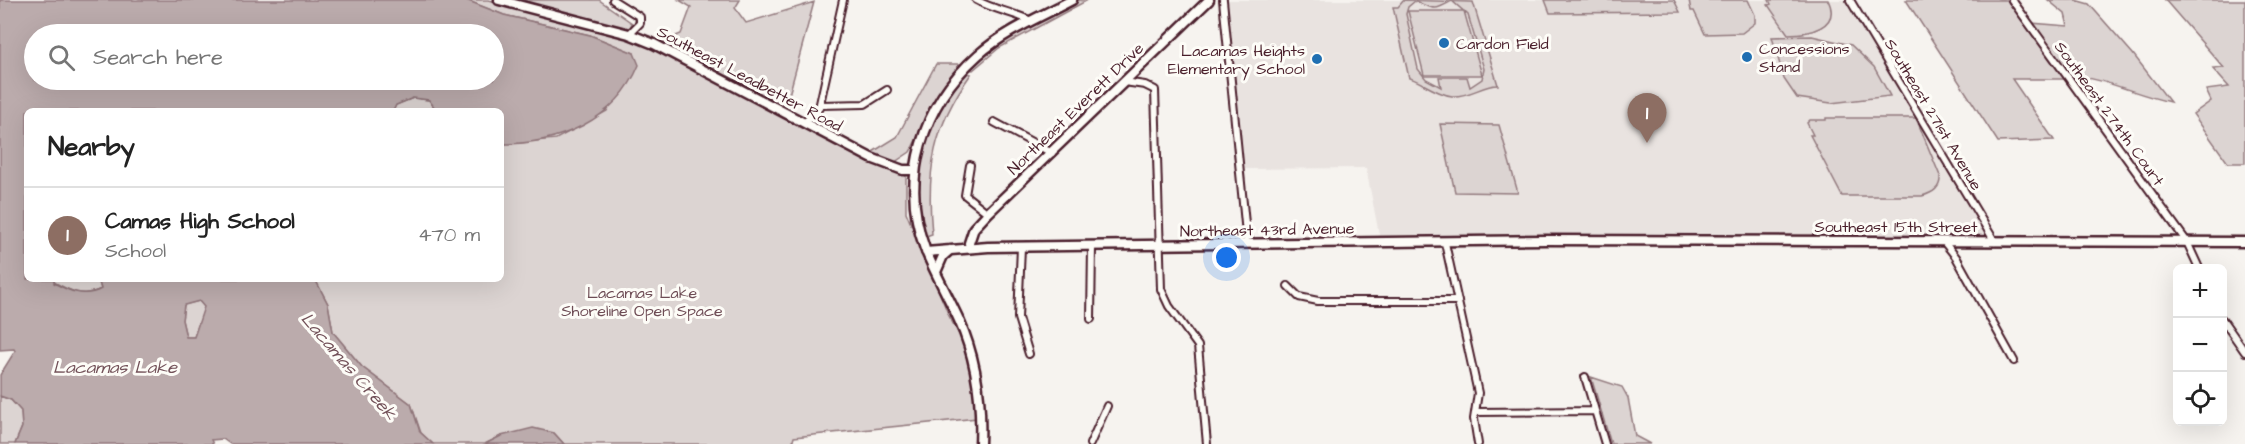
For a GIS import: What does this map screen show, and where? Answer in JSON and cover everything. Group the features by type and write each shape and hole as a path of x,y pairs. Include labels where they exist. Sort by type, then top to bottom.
{"street":[{"name":"Southeast Leadbetter Road","path":"500,0 629,34 671,52 877,161 903,170 914,170"},
{"path":"613,0 640,17 640,23 629,34"},
{"path":"804,123 820,105 843,0"},
{"path":"976,0 994,10 1017,14 1031,21"},
{"path":"980,444 982,410 976,362 956,310 926,252 914,212 914,170 931,115 952,82 979,55 1031,21 1072,0"},
{"name":"Northeast Everett Drive","path":"969,243 974,228 988,213 1209,0"},
{"path":"1223,0 1246,244"},
{"name":"Southeast 271st Avenue","path":"1850,0 1995,242"},
{"name":"Southeast 274th Court","path":"2012,0 2187,242 2197,264"},
{"path":"1124,82 1145,85 1155,90 1163,296 1198,346 1202,362 1207,444"},
{"path":"820,105 865,104 879,99 887,90"},
{"path":"994,122 1052,153"},
{"path":"970,165 965,195 988,213"},
{"name":"Northeast 43rd Avenue","path":"926,252 988,247 1546,240"},
{"name":"Southeast 15th Street","path":"1546,240 2245,242"},
{"path":"1944,241 1956,257 2014,361"},
{"name":"Northeast 43rd Avenue","path":"926,252 934,247 969,243 988,247"},
{"path":"1445,243 1478,393 1475,412 1478,444"},
{"path":"1021,247 1018,318 1029,354"},
{"path":"1091,319 1092,247"},
{"path":"936,272 943,256 950,249"},
{"path":"1288,286 1299,297 1318,301 1458,301"},
{"path":"2227,325 2245,352"},
{"path":"1585,377 1605,444"},
{"path":"1090,444 1107,406"},
{"path":"1475,412 1595,411"}],"shaded area":[{"path":"1226,0 1846,0 1988,236 1380,239 1366,168 1242,169"}],"green space":[{"name":"Lacamas Lake Shoreline Open Space","path":"466,0 489,0 637,40 688,63 844,150 906,174 906,212 949,316 966,348 976,379 977,418 794,437 792,444 564,444 554,433 501,436 485,444 433,444 421,433 411,404 362,367 333,332 328,304 317,282 504,282 504,144 556,139 607,111 634,53 590,35 504,15"},
{"path":"508,0 599,0 632,23 630,28 624,31"},
{"path":"679,0 740,0 735,8 746,23 814,2 785,110 656,44 681,34 691,7"},
{"path":"1077,0 1086,1 999,48 973,70 967,69 995,44"},
{"path":"1404,0 1451,1 1434,8 1415,1 1408,7 1406,14 1418,69 1426,79 1441,87 1439,77 1467,77 1470,87 1482,79 1484,69 1468,15 1452,1 1473,2 1498,85 1465,95 1452,96 1409,78 1393,7 1398,7"},
{"path":"1545,0 1674,0 1680,12 1550,13"},
{"path":"1689,0 1748,0 1755,15 1755,23 1742,33 1705,34 1694,11 1691,11"},
{"path":"1769,0 1828,0 1831,10 1830,17 1827,23 1813,31 1788,34 1768,5 1771,4"},
{"path":"1906,0 2007,0 2068,79 2012,79 2054,140 1998,142"},
{"path":"2048,0 2075,0 2089,4 2133,54 2170,102 2094,79 2068,75 2030,23 2068,26 2065,14"},
{"path":"2165,0 2245,0 2245,163 2228,163 2193,114 2211,101 2206,90 2229,87 2213,69 2224,68"},
{"name":"Cardon Field","path":"1408,11 1464,11 1482,75 1424,75"},
{"path":"1812,36 1851,45 1874,67 1890,96 1831,103 1797,98 1784,79 1772,37"},
{"path":"936,64 965,64 929,114 910,152 895,162 871,153 897,137"},
{"path":"964,72 971,74 948,112 935,150 930,189 932,234 926,236 917,190 919,158 930,127"},
{"path":"413,98 429,100 435,108 394,108 396,105"},
{"path":"1826,118 1916,118 1940,176 1938,187 1933,192 1922,196 1842,196 1810,135 1813,135 1807,123 1810,120 1826,120"},
{"path":"1440,124 1499,125 1518,193 1455,192"},
{"path":"54,282 99,282 101,289 83,293"},
{"path":"199,301 205,307 194,337 186,337 182,320 184,305"},
{"path":"1591,377 1622,387 1628,398 1635,436 1650,444 1611,444"},
{"path":"0,396 11,400 21,411 22,427 15,444 0,444"}],"water":[{"name":"Lacamas Lake","path":"0,0 466,0 504,15 590,35 634,53 639,65 629,84 616,101 600,115 564,134 522,143 504,144 504,108 435,108 429,100 413,98 396,105 394,108 24,108 24,282 54,282 71,291 89,293 101,289 99,282 317,282 328,304 333,332 362,367 411,404 420,432 433,444 230,444 223,439 211,440 213,444 15,444 22,427 21,411 11,400 0,396 0,375 15,351 14,349 0,350","holes":["199,301 204,307 194,337 186,337 182,320 184,305"]},
{"path":"533,428 554,433 564,444 485,444 501,436"}],"place":[{"name":"Cardon Field","path":"1444,43"},
{"name":"Concessions Stand","path":"1747,57"},
{"name":"Lacamas Heights Elementary School","path":"1317,59"},
{"name":"Camas High School","path":"1647,143"}],"water label":[{"name":"Lacamas Creek","path":"349,366"}]}
